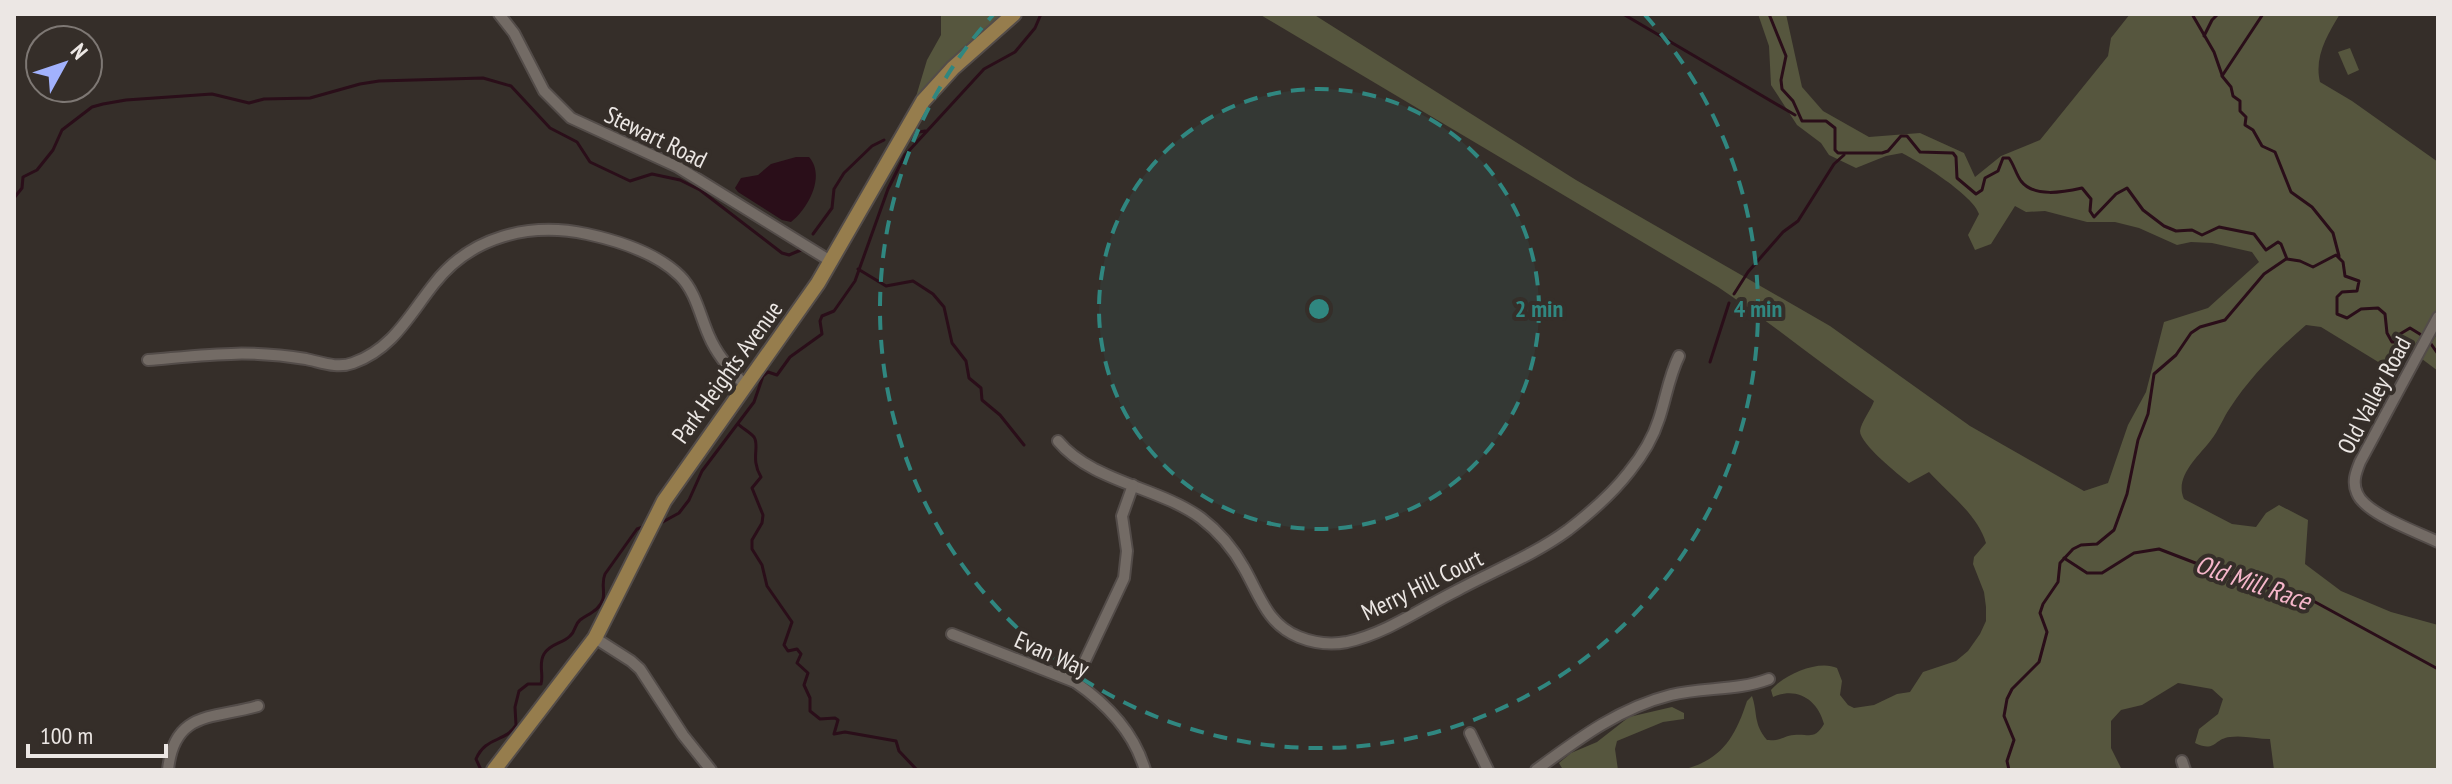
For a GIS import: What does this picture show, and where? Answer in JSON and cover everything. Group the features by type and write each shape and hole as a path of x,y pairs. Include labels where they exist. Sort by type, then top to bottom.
{"main road":[{"name":"Park Heights Avenue","path":"494,770 595,638 664,501 832,262 923,101 953,68 1014,14"}],"street":[{"name":"Stewart Road","path":"499,14 514,33 544,91 571,118 678,167 832,262"},
{"path":"148,360 243,352 351,364 393,338 447,269 474,248 508,234 551,229 615,242 670,266 691,290 719,355 744,384"},
{"name":"Old Valley Road","path":"2438,317 2360,462 2354,481 2355,490 2364,504 2438,542"},
{"name":"Merry Hill Court","path":"1058,441 1085,464 1172,501 1209,525 1238,558 1265,610 1285,629 1317,642 1349,642 1384,629 1537,550 1583,518 1617,486 1642,455 1658,422 1671,371 1679,356"},
{"path":"1075,682 1127,570 1122,516 1133,485"},
{"name":"Evan Way","path":"952,634 1075,682 1098,698 1123,725 1142,758 1145,770"},
{"path":"595,638 640,669 683,735 711,770"},
{"path":"1536,770 1598,726 1635,708 1670,696 1735,689 1769,679"},
{"path":"168,770 176,740 192,723 216,714 258,706"},
{"path":"1470,733 1488,770"}],"green space":[{"path":"941,14 1002,14 958,52 915,100 927,60 941,35"},
{"path":"1259,14 1313,14 1576,180 1830,326 1970,426 2084,491 2108,483 2128,425 2146,392 2164,322 2208,308 2259,262 2252,252 2212,243 2177,245 2139,228 2115,222 2087,222 2045,211 2026,212 2015,206 1991,244 1975,250 1968,235 1979,214 1967,198 1945,180 1902,153 1856,168 1829,155 1821,143 1797,125 1771,85 1769,46 1758,14 1786,14 1802,87 1823,111 1869,137 1920,133 1964,153 1975,177 2001,156 2040,140 2108,56 2111,38 2130,14 2340,14 2320,55 2320,82 2438,162 2438,308 2413,348 2407,347 2393,371 2321,327 2306,325 2265,364 2238,396 2214,436 2189,468 2182,491 2184,499 2232,524 2256,527 2266,513 2279,505 2308,520 2305,564 2341,591 2391,612 2438,625 2438,770 2274,770 2270,739 2224,738 2211,746 2202,746 2195,743 2199,729 2218,714 2223,699 2212,689 2178,683 2142,705 2121,710 2111,721 2111,748 2122,770 1681,770 1706,761 1724,746 1752,696 1758,723 1767,740 1817,733 1824,724 1812,702 1798,694 1773,697 1771,690 1802,670 1821,666 1837,668 1842,681 1840,695 1854,708 1874,705 1897,694 1910,692 1923,672 1956,661 1968,651 1986,621 1984,592 1973,564 1974,557 1986,543 1982,533 1969,514 1929,472 1909,483 1866,443 1860,431 1874,401 1738,301"},
{"path":"2350,48 2359,70 2348,75 2338,52"},
{"path":"2438,332 2438,371 2422,359"},
{"path":"1672,707 1684,713 1684,719 1663,722 1617,741 1618,770 1563,770 1559,763 1571,753 1597,742 1629,717"}],"shaded area":[{"path":"809,157 816,173 809,201 791,222 782,220 735,188 741,178 758,175 771,164"}],"waterway":[{"path":"659,524 679,513 689,500 702,471 754,402 763,376 768,372 777,375 790,357 822,334 822,316 834,311 855,281 888,189 905,155 984,69 1015,52 1035,28 1041,14"},
{"path":"1623,14 1795,115"},
{"path":"1769,14 1786,56 1782,89 1793,101 1802,121 1826,121 1835,128 1835,150 1838,153 1882,153 1888,151 1901,136 1907,136 1920,152 1953,153 1957,178 1976,194 1982,190 1985,178 1998,171 2003,158 2009,158 2021,181 2033,190 2050,192 2082,188 2091,199 2090,211 2094,217 2116,194 2127,188 2143,210 2176,231 2192,230 2202,235 2219,227 2254,234 2266,250 2278,242 2287,259 2313,267 2336,255 2343,262 2345,276 2359,281 2357,291 2342,292 2337,297 2337,314 2347,318 2361,309 2378,308 2385,314 2387,333 2392,342 2410,328 2423,336"},
{"path":"2192,14 2214,52 2222,75"},
{"path":"2204,36 2218,14"},
{"path":"2263,14 2222,76 2231,87 2233,96 2240,101 2240,111 2246,117 2245,125 2253,130 2262,146 2275,152 2291,192 2312,207 2333,233 2339,256"},
{"path":"14,198 22,188 23,177 37,170 53,150 62,130 92,107 103,104 212,94 249,103 264,99 310,98 379,81 483,78 511,86 550,128 577,142 590,162 630,181 652,174 680,180 700,190 782,253 789,255 801,250"},
{"path":"913,133 925,131"},
{"path":"813,234 832,208 834,189 844,173 872,146 884,140"},
{"path":"1734,294 1748,272 1783,232 1798,221 1834,164 1844,155"},
{"path":"2009,770 2007,761 2014,740 2004,716 2007,699 2012,689 2039,662 2047,632 2040,613 2058,582 2060,563 2073,549 2097,544 2114,530 2148,414 2154,374 2176,355 2191,333 2225,320 2264,274 2286,259"},
{"path":"858,269 886,286 913,281 933,294 944,307 952,343 966,361 969,378 981,388 982,400 1000,415 1024,445"},
{"path":"1710,362 1729,303"},
{"path":"2429,341 2438,354"},
{"path":"738,424 756,441 756,464 761,477 752,488 763,515 752,540 752,549 762,565 767,586 792,622 784,645 788,651 797,649 801,654 797,663 808,673 804,685 810,698 810,711 820,719 838,720 834,734 845,732 896,741 899,751 917,770"},
{"path":"481,770 476,759 480,752 507,735 516,725 515,707 519,691 528,684 541,684 544,654 570,636 578,622 599,606 603,599 605,574 637,529 643,527"},
{"name":"Old Mill Race","path":"2064,558 2087,573 2102,573 2134,553 2159,549 2250,584 2306,597 2438,669"}]}
